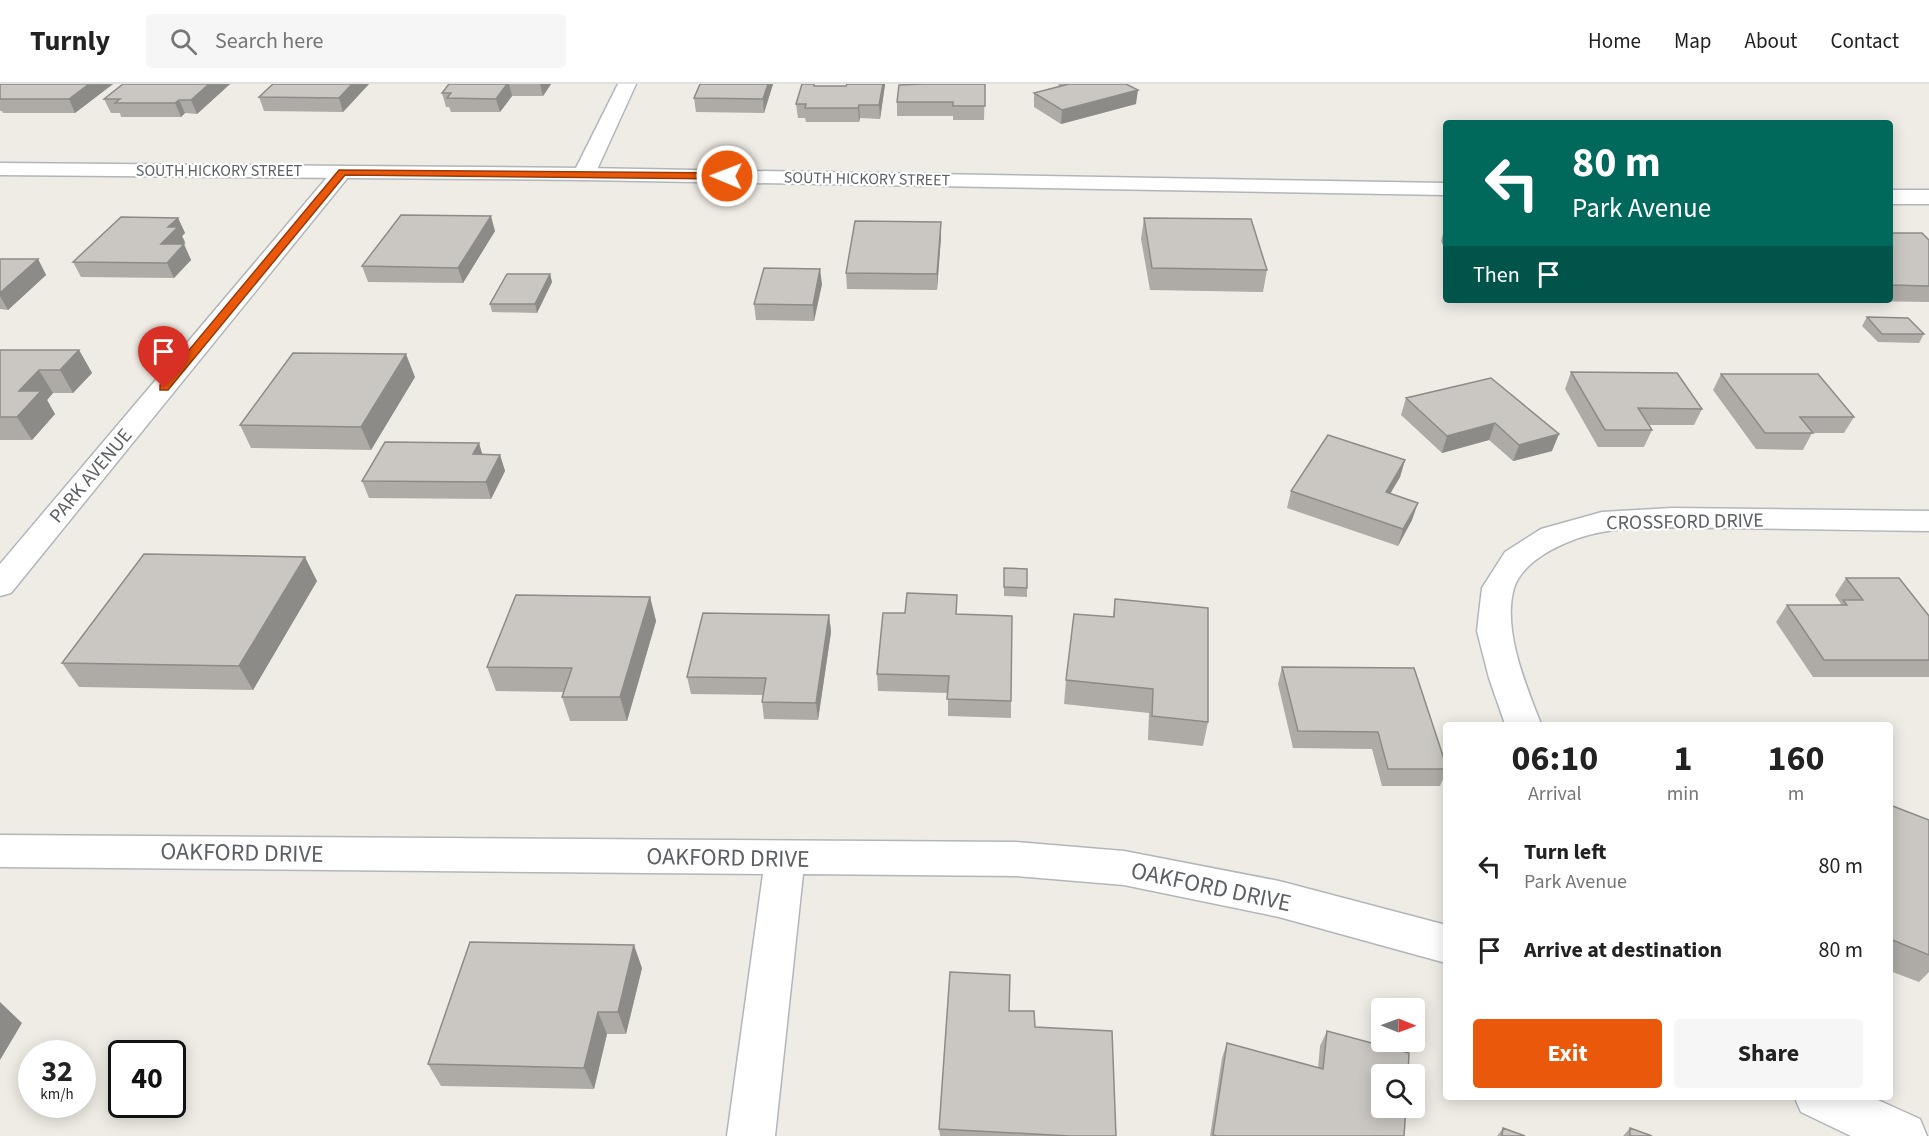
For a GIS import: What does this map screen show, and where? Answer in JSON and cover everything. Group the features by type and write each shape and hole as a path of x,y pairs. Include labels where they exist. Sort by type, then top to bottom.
{"street":[{"path":"584,174 627,84"},
{"name":"SOUTH HICKORY STREET","path":"0,170 584,174 1443,189"},
{"name":"PARK AVENUE","path":"0,585 342,172"},
{"path":"1893,197 1929,197"},
{"name":"CROSSFORD DRIVE","path":"1522,722 1506,678 1494,631 1498,588 1516,559 1552,536 1602,522 1672,518 1929,521"},
{"name":"OAKFORD DRIVE","path":"0,851 1015,860 1124,868 1279,899 1443,943"},
{"path":"751,1136 785,858"},
{"path":"1826,1100 1903,1136"}],"building":[{"path":"0,84 89,84 69,99 0,99"},
{"path":"123,84 209,84 191,100 179,100 175,103 115,103 120,99 104,99"},
{"path":"273,84 352,84 339,98 259,97"},
{"path":"449,84 507,84 496,99 447,98 451,93 442,93"},
{"path":"700,84 768,84 763,99 694,98"},
{"path":"802,84 846,86 847,84 883,84 879,105 859,105 858,108 805,108 806,104 796,104"},
{"path":"985,84 985,106 953,106 953,102 897,102 899,85"},
{"path":"1069,84 1126,84 1138,90 1062,110 1034,93"},
{"path":"401,215 491,216 458,268 362,266"},
{"path":"121,217 178,218 168,227 178,227 161,244 184,244 167,263 73,262"},
{"path":"1144,218 1251,219 1267,270 1152,268"},
{"path":"855,221 941,222 937,274 846,273"},
{"path":"1893,233 1922,233 1929,240 1929,286 1893,285"},
{"path":"0,259 38,259 0,293"},
{"path":"764,268 820,269 813,305 754,304"},
{"path":"507,274 550,274 535,304 490,304"},
{"path":"1867,317 1908,318 1924,334 1882,334"},
{"path":"0,350 79,350 60,370 39,370 19,391 41,391 17,417 0,417"},
{"path":"293,353 406,354 361,427 240,425"},
{"path":"1571,372 1677,373 1702,409 1638,408 1652,430 1605,430"},
{"path":"1721,374 1818,374 1854,417 1800,417 1813,433 1765,433"},
{"path":"1491,378 1559,434 1519,445 1495,423 1447,436 1406,398"},
{"path":"1328,435 1405,460 1386,492 1418,503 1403,529 1291,491"},
{"path":"385,442 479,443 473,454 500,455 486,482 362,481"},
{"path":"144,554 305,557 239,666 62,663"},
{"path":"1004,568 1027,569 1027,588 1004,587"},
{"path":"1846,578 1899,578 1929,616 1929,660 1824,660 1787,605 1847,605 1843,600 1863,600"},
{"path":"907,593 957,595 956,614 1012,616 1011,701 947,699 949,676 877,674 883,613 905,613"},
{"path":"516,595 650,597 620,697 562,697 572,668 487,667"},
{"path":"1115,599 1208,608 1208,722 1152,716 1153,689 1066,680 1074,614 1114,617"},
{"path":"703,613 829,615 816,703 762,702 766,678 687,677"},
{"path":"1282,667 1414,668 1443,756 1443,769 1388,769 1378,732 1298,731"},
{"path":"1893,806 1929,820 1929,955 1893,940"},
{"path":"470,942 634,945 618,1012 598,1012 584,1068 428,1064"},
{"path":"950,972 1010,975 1009,1011 1034,1011 1035,1027 1112,1031 1116,1136 1070,1136 939,1129"},
{"path":"1327,1031 1371,1043 1371,1052 1409,1053 1408,1064 1371,1064 1371,1118 1405,1118 1404,1136 1213,1135 1227,1043 1323,1069"},
{"path":"1503,1128 1525,1136 1502,1136"},
{"path":"1630,1128 1652,1136 1630,1136"}],"route":[{"path":"164,388 342,172 727,176"}]}
